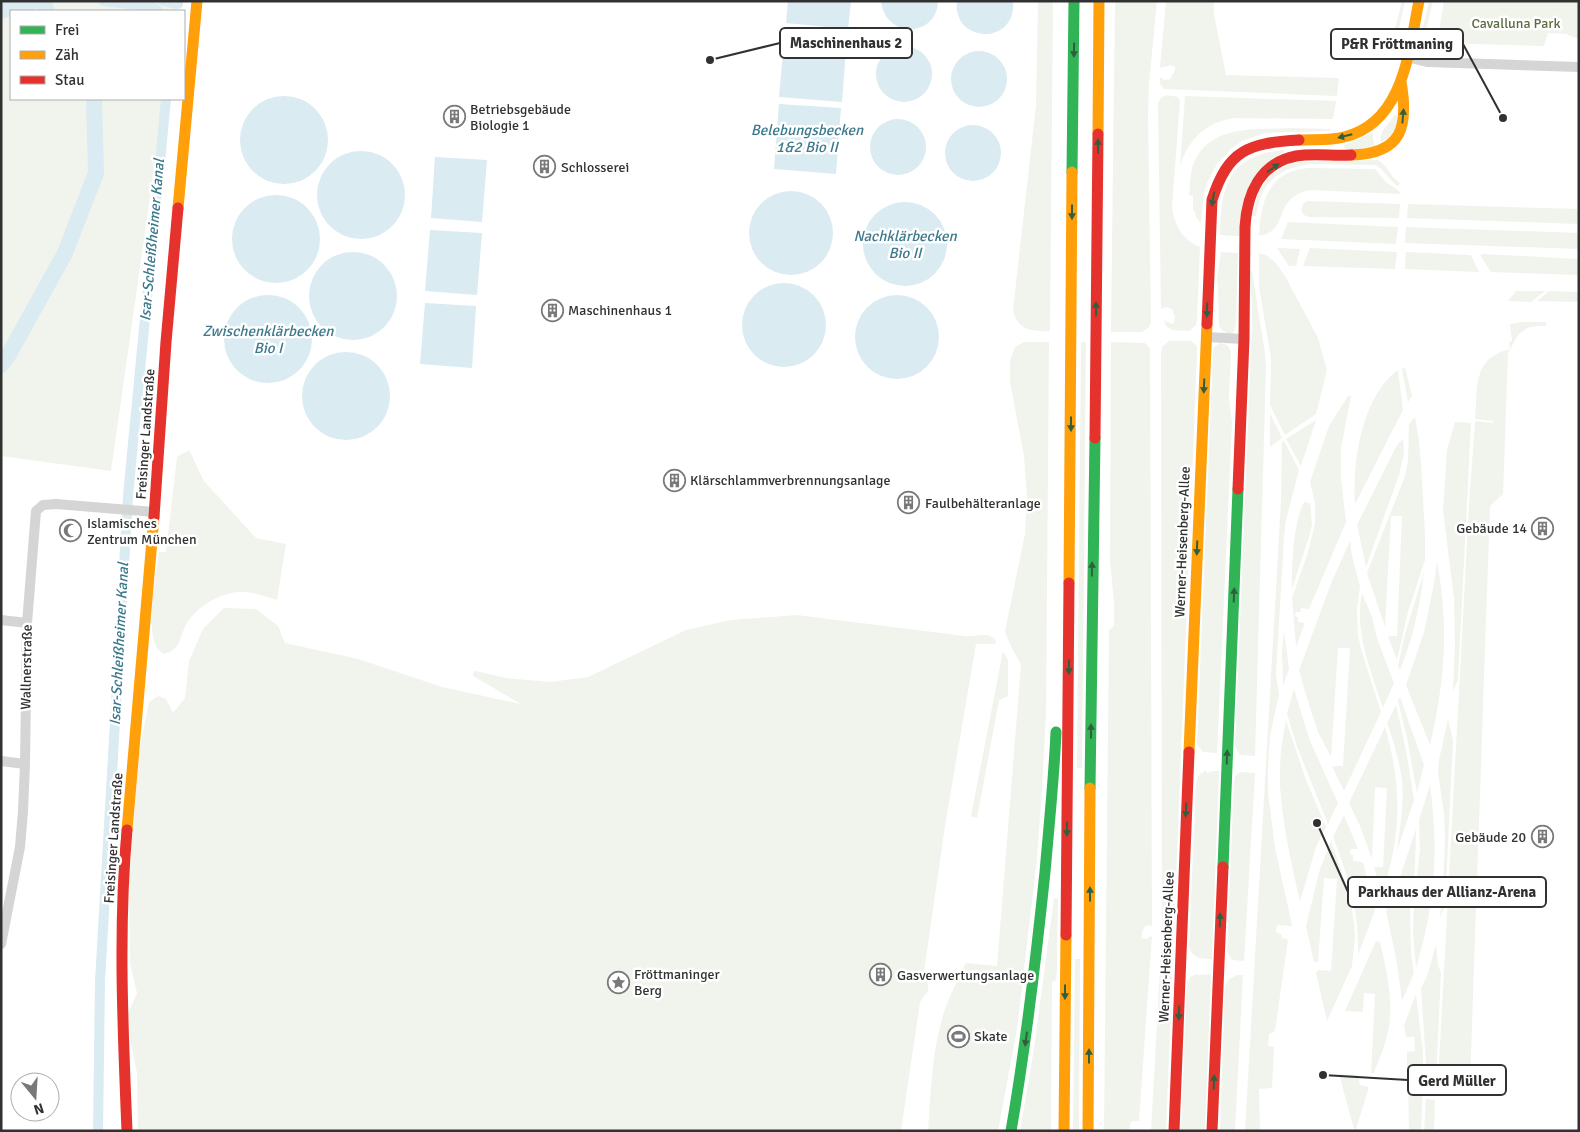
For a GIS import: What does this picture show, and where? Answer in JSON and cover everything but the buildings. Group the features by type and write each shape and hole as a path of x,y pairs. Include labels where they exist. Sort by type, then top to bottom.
{"main road":[{"name":"Freisinger Landstraße","path":"127,1131 122,1019 125,854 154,512 166,342 197,1"},
{"path":"1064,1131 1074,1"},
{"path":"1088,1131 1091,650 1099,1"},
{"name":"Werner-Heisenberg-Allee","path":"1174,1131 1212,200 1216,184 1227,165 1247,149 1273,142 1339,138 1358,133 1386,110 1401,82 1419,1"},
{"name":"Werner-Heisenberg-Allee","path":"1212,1131 1244,339 1244,264 1249,199 1254,187 1272,167 1288,158 1308,155 1370,155 1389,147 1402,127 1404,105 1401,82"},
{"path":"1011,1131 1034,991 1042,912 1055,749 1058,642 1070,618"}],"street":[{"path":"1406,58 1427,62 1579,67"},
{"path":"1206,337 1244,339"},
{"name":"Wallnerstraße","path":"1,944 20,847 25,764 27,622 36,511 43,504 56,504 154,512"},
{"path":"1,620 27,622"},
{"path":"1,761 25,764"}],"green space":[{"path":"1,1 177,1 176,10 10,10 10,100 164,100 111,471 1,456"},
{"path":"1038,1 1053,1 1050,331 1031,330 1022,326 1015,317 1013,310 1036,105"},
{"path":"1115,1 1157,1 1148,113 1151,323 1142,332 1111,332"},
{"path":"1166,1 1214,1 1214,14 1226,75 1339,78 1337,96 1164,89 1160,84 1160,77 1164,80 1170,79 1175,70 1175,67 1171,65 1160,68"},
{"path":"1402,1 1405,1 1395,46 1391,45"},
{"path":"1429,1 1433,1 1423,44 1422,31"},
{"name":"Cavalluna Park","path":"1444,1 1579,1 1579,39 1566,34 1548,33 1544,46 1437,43"},
{"path":"1167,95 1178,97 1180,102 1173,213 1180,231 1188,240 1200,247 1197,320 1196,325 1189,331 1174,330 1167,327 1164,320 1172,324 1175,317 1172,309 1166,307 1161,309 1158,103 1161,98"},
{"path":"1185,96 1336,101 1333,119 1234,118 1224,120 1207,128 1193,140 1180,166"},
{"path":"1397,114 1397,123 1394,131 1381,142 1382,131"},
{"path":"1291,128 1330,129 1330,131 1265,133 1242,141 1231,149 1217,164 1207,183 1201,223 1196,217 1195,211 1193,211 1193,196 1189,195 1190,182 1192,168 1199,154 1208,143 1233,132"},
{"path":"1372,133 1376,147 1345,150 1344,145"},
{"path":"1284,150 1284,153 1272,159 1239,236 1220,235 1223,202 1231,176 1239,166 1251,158 1265,153"},
{"path":"1378,160 1400,183 1398,186 1376,165 1309,164 1288,169 1276,176 1266,186 1260,198 1256,216 1252,216 1259,190 1273,173 1294,162"},
{"path":"1309,168 1375,169 1400,194 1310,190 1298,194 1290,200 1275,228 1269,233 1259,236 1262,211 1269,190 1284,175 1295,170"},
{"path":"1307,201 1400,204 1399,218 1309,217 1304,215 1301,210 1303,204"},
{"path":"1408,204 1579,209 1579,224 1407,218"},
{"path":"1288,222 1398,227 1396,244 1281,239"},
{"path":"1406,227 1579,233 1579,249 1405,243"},
{"path":"1277,248 1300,249 1296,266 1289,266"},
{"path":"1310,248 1397,252 1395,269 1303,266"},
{"path":"1221,252 1238,253 1236,326 1234,332 1229,334 1219,326 1217,279"},
{"path":"1406,252 1471,255 1479,272 1405,269"},
{"path":"1259,253 1266,255 1275,262 1285,276 1318,338 1327,370 1316,414 1285,435 1270,405 1271,358 1259,287"},
{"path":"1480,255 1579,259 1579,275 1491,272"},
{"path":"1249,271 1252,271 1266,367 1255,756 1240,755 1235,746 1252,326"},
{"path":"1516,291 1545,291 1531,302 1508,301"},
{"path":"1549,291 1579,292 1579,300 1576,302 1537,301"},
{"path":"1546,322 1546,326 1527,328 1520,333 1511,349 1508,352 1503,494 1490,506 1470,1082 1458,1083 1446,1079 1439,1063 1475,421 1493,423 1493,421 1475,419 1476,396 1479,375 1483,367 1489,359 1498,353 1510,349 1509,342 1512,341 1510,324"},
{"path":"1169,341 1191,341 1197,346 1197,352 1166,1131 1151,1131 1162,933 1161,353 1162,347"},
{"path":"1024,342 1049,342 1046,716 1037,859 1017,1029 998,1131 928,1131 931,1084 937,1038 945,1009 957,980 966,963 997,966 1021,665 1005,631 1025,534 1027,497 1024,456 1010,382 1010,360 1015,347"},
{"path":"1081,342 1086,342 1082,768 1077,768"},
{"path":"1111,342 1145,343 1150,348 1152,926 1146,926 1142,938 1146,939 1152,936 1139,1121 1131,1122 1129,1131 1104,1131 1109,630 1114,626 1110,560"},
{"path":"1220,343 1227,345 1231,351 1229,398 1232,423 1217,753 1203,752 1197,744 1213,351 1214,347"},
{"path":"1405,367 1412,396 1408,402 1402,369"},
{"path":"1398,370 1403,410 1355,504 1355,470 1362,431 1376,396 1386,381"},
{"path":"1348,396 1351,396 1341,448 1341,478 1346,522 1309,609 1301,608 1300,612 1296,612 1295,616 1298,617 1298,622 1305,623 1296,647 1292,598 1308,552 1315,524 1315,503 1310,482 1329,426"},
{"path":"1270,413 1282,438 1270,447"},
{"path":"1415,417 1421,463 1425,560 1408,612 1397,660 1388,636 1397,636 1402,516 1391,516 1385,627 1367,573 1405,476 1408,461 1409,424"},
{"path":"1316,420 1301,466 1286,439"},
{"path":"1455,422 1471,423 1458,680 1453,691 1454,599 1443,510 1447,450"},
{"path":"1403,439 1404,453 1399,475 1366,567 1357,525 1397,445"},
{"path":"1282,441 1284,441 1299,470 1286,520 1284,537 1276,675 1279,694 1270,736 1268,792 1275,848 1292,925 1277,925 1276,932 1281,934 1282,938 1288,939 1275,1031 1269,1034 1268,1046 1274,1047 1272,1088 1259,1089 1260,1131 1245,1131 1281,501"},
{"path":"189,450 204,481 256,538 286,544 277,600 258,594 238,592 210,601 201,607 188,621 176,648 164,654 157,647 153,637 154,587 159,552 166,552 177,457"},
{"path":"1304,502 1310,503 1312,524 1292,589 1295,533"},
{"path":"1350,541 1360,586 1357,609 1358,635 1381,712 1344,791 1332,766 1343,766 1350,648 1338,648 1331,757 1318,732 1299,670 1332,581"},
{"path":"1437,561 1443,609 1444,654 1439,699 1430,745 1406,685 1424,632"},
{"path":"1424,572 1415,622 1400,670 1398,666 1405,634"},
{"path":"1362,593 1394,683 1383,708 1369,666 1362,637 1360,608"},
{"path":"224,608 256,609 278,626 285,643 358,659 442,687 521,704 473,676 473,673 476,671 506,678 550,682 588,677 686,630 731,620 797,615 965,636 988,635 995,639 996,642 994,644 976,644 945,826 924,972 929,972 928,991 920,1002 901,1131 138,1131 137,1073 128,1014 137,993 130,964 129,877 139,752 149,702 158,696 166,699 173,713 185,698 189,661 203,629"},
{"path":"1284,631 1289,669 1283,686 1282,652"},
{"path":"1003,651 1008,660 1008,696 999,700 977,818 971,816"},
{"path":"1294,689 1310,741 1338,803 1328,824 1296,744 1287,713"},
{"path":"1400,697 1424,765 1417,793 1398,701"},
{"path":"1396,705 1414,800 1397,851 1402,807 1402,780 1396,751 1387,723"},
{"path":"1448,719 1453,740 1445,906 1440,917 1445,837 1438,772"},
{"path":"1286,720 1306,780 1326,827 1316,847 1300,901 1286,836 1280,787 1280,758"},
{"path":"1385,727 1395,769 1397,810 1393,851 1382,893 1374,867 1383,867 1387,788 1375,787 1372,859 1349,803"},
{"path":"1206,770 1207,773 1219,771 1212,959 1200,958 1194,955 1189,945 1196,784 1198,776"},
{"path":"1240,772 1255,773 1244,961 1232,960 1227,951 1234,781 1235,776"},
{"path":"1430,785 1435,855 1434,878 1427,922 1416,968 1413,934 1414,900 1420,850 1419,820"},
{"path":"1344,815 1358,849 1351,849 1350,854 1353,855 1353,861 1363,862 1375,910 1358,955 1355,908 1344,867 1333,837"},
{"path":"1416,829 1415,869 1410,907 1411,953 1414,973 1402,1001 1397,963 1386,911 1398,883"},
{"path":"1331,841 1350,896 1355,937 1352,966 1327,1021 1316,973 1318,970 1331,971 1337,879 1324,878 1318,962 1314,962 1306,926 1320,869"},
{"path":"1054,898 1058,899 1057,972 1056,980 1052,982 1051,1131 1020,1131 1034,1049"},
{"path":"1376,941 1380,942 1385,965 1390,1013 1384,1046 1374,1073 1371,1073 1375,994 1364,993 1363,1012 1345,1011"},
{"path":"1436,945 1438,965 1441,973 1436,1080 1427,1078 1421,988 1427,976"},
{"path":"1075,959 1080,959 1079,1131 1073,1131"},
{"path":"1196,974 1211,974 1205,1131 1181,1131 1187,983 1190,977"},
{"path":"1237,975 1243,975 1235,1131 1220,1131 1225,986 1229,979"},
{"path":"1416,994 1423,1052 1423,1073 1407,1069 1407,1052 1415,1051 1414,1037 1406,1037 1404,1025"},
{"path":"1339,1074 1358,1075 1360,1085 1369,1087 1356,1129 1354,1129"},
{"path":"1408,1077 1423,1083 1421,1131 1409,1131"},
{"path":"1426,1099 1435,1100 1434,1131 1424,1131"}],"water":[{"path":"788,1 851,1 848,29 786,23"},
{"path":"881,1 938,1 935,13 929,22 921,27 911,29 891,22 885,13"},
{"path":"957,1 1013,1 1012,16 1005,26 996,32 985,34 974,32 964,25 958,15"},
{"path":"785,32 847,36 842,102 779,97"},
{"path":"898,46 910,46 920,50 928,58 932,74 928,90 920,98 910,102 898,102 888,98 880,90 876,80 876,68 880,58 888,50"},
{"path":"973,51 985,51 995,55 1003,63 1007,79 1003,95 995,103 985,107 973,107 963,103 955,95 951,85 951,73 955,63 963,55"},
{"path":"284,96 301,100 315,109 324,123 328,140 324,157 315,171 301,180 284,184 267,180 253,171 244,157 240,140 244,123 253,109 267,100"},
{"name":"Belebungsbecken 1&2 Bio II","path":"779,104 841,108 836,174 774,169"},
{"path":"892,119 904,119 914,123 922,131 926,147 922,163 914,171 904,175 892,175 882,171 874,163 870,153 870,141 874,131 882,123"},
{"path":"967,125 979,125 989,129 997,137 1001,153 997,169 989,177 979,181 967,181 957,177 949,169 945,159 945,147 949,137 957,129"},
{"path":"361,151 378,155 392,164 401,178 405,195 401,212 392,226 378,235 361,239 344,235 330,226 321,212 317,195 321,178 330,164 344,155"},
{"path":"435,157 487,160 482,222 431,218"},
{"name":"Nachklärbecken Bio II","path":"783,191 799,191 815,198 826,209 833,225 830,249 821,263 815,268 799,275 783,275 767,268 756,257 749,241 749,225 756,209 767,198"},
{"name":"Zwischenklärbecken Bio I","path":"276,195 293,199 307,208 316,222 320,239 316,256 307,270 293,279 276,283 259,279 245,270 236,256 232,239 236,222 245,208 259,199"},
{"name":"Nachklärbecken Bio II","path":"897,202 913,202 929,209 940,220 947,236 944,260 935,274 929,279 913,286 897,286 881,279 870,268 863,252 863,236 870,220 881,209"},
{"path":"430,230 482,233 477,295 425,291"},
{"name":"Zwischenklärbecken Bio I","path":"353,252 370,256 384,265 393,279 397,296 393,313 384,327 370,336 353,340 336,336 322,327 313,313 309,296 313,279 322,265 336,256"},
{"path":"776,283 792,283 808,290 819,301 826,317 823,341 814,355 808,360 792,367 776,367 760,360 749,349 742,333 742,317 749,301 760,290"},
{"name":"Zwischenklärbecken Bio I","path":"268,295 285,299 299,308 308,322 312,339 308,356 299,370 285,379 268,383 251,379 237,370 228,356 224,339 228,322 237,308 251,299"},
{"name":"Nachklärbecken Bio II","path":"889,295 905,295 921,302 932,313 939,329 936,353 927,367 921,372 905,379 889,379 873,372 862,361 855,345 855,329 862,313 873,302"},
{"path":"425,303 476,306 472,368 420,364"},
{"name":"Zwischenklärbecken Bio I","path":"346,352 363,356 377,365 386,379 390,396 386,413 377,427 363,436 346,440 329,436 315,427 306,413 302,396 306,379 315,365 329,356"}],"waterway":[{"path":"1,11 34,1"},
{"path":"43,1 47,10"},
{"name":"Isar-Schleißheimer Kanal","path":"103,1 153,7 157,10"},
{"path":"163,1 178,4"},
{"path":"1,365 65,253 96,173 94,100"},
{"name":"Isar-Schleißheimer Kanal","path":"98,1131 100,981 128,496 166,100"}],"traffic: fast":[{"path":"1072,172 1074,1"},
{"path":"1090,788 1095,438"},
{"path":"1223,867 1238,489"},
{"path":"1011,1131 1038,937 1056,732"}],"traffic: slow":[{"path":"178,208 197,1"},
{"path":"1098,134 1099,1"},
{"path":"1299,140 1344,137 1364,129 1380,117 1391,101 1407,62 1419,1"},
{"path":"1351,155 1381,150 1398,135 1404,112 1401,82"},
{"path":"1069,583 1072,172"},
{"path":"1189,752 1207,324"},
{"path":"127,830 154,517"},
{"path":"1088,1131 1090,788"},
{"path":"1064,1131 1066,935"}],"traffic: jam":[{"path":"1095,438 1098,134"},
{"path":"1207,324 1212,200 1218,183 1225,170 1242,152 1266,144 1299,140"},
{"path":"1238,489 1244,339 1245,227 1249,203 1258,182 1273,165 1302,155 1351,155"},
{"path":"154,517 166,342 178,208"},
{"path":"1066,935 1069,583"},
{"path":"1174,1131 1189,752"},
{"path":"127,830 122,943 127,1131"},
{"path":"1212,1131 1223,867"}],"place":[{"name":"Maschinenhaus 2","path":"710,60"},
{"name":"Betriebsgebäude Biologie 1","path":"454,117"},
{"name":"P&R Fröttmaning","path":"1503,118"},
{"name":"Schlosserei","path":"545,167"},
{"name":"Maschinenhaus 1","path":"552,310"},
{"name":"Klärschlammverbrennungsanlage","path":"674,480"},
{"name":"Faulbehälteranlage","path":"909,503"},
{"name":"Gebäude 14","path":"1543,528"},
{"name":"Islamisches Zentrum München","path":"71,531"},
{"name":"Parkhaus der Allianz-Arena","path":"1317,823"},
{"name":"Gebäude 20","path":"1542,837"},
{"name":"Gasverwertungsanlage","path":"881,975"},
{"name":"Fröttmaninger Berg","path":"618,982"},
{"name":"Skate","path":"958,1036"},
{"name":"Gerd Müller","path":"1323,1075"}]}
